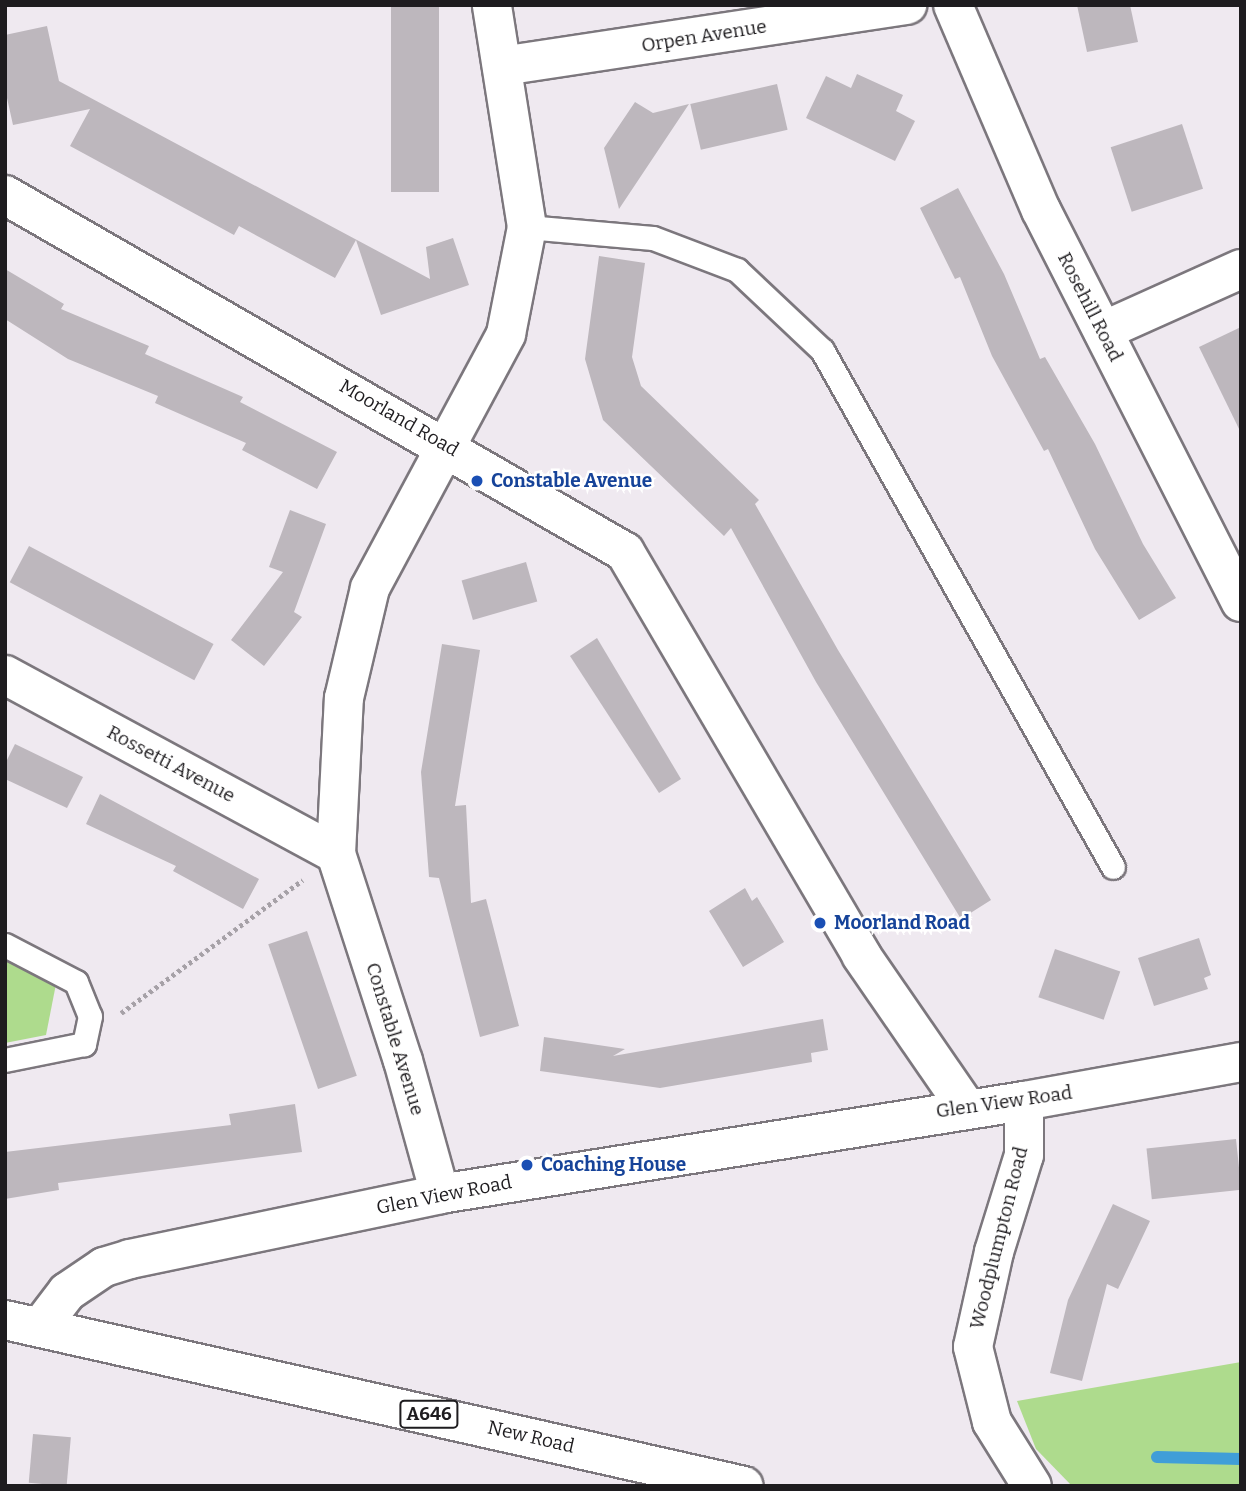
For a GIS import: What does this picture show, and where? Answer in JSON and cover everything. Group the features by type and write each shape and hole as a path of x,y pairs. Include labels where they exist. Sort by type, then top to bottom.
{"main road":[{"name":"Constable Avenue","path":"440,1194 403,1061 336,854 344,698 370,588 506,334 527,227 492,5"},
{"name":"Orpen Avenue","path":"502,66 907,5"},
{"name":"Rosehill Road","path":"953,5 1041,211 1241,601"},
{"name":"Moorland Road","path":"5,195 445,444 625,552 861,955 966,1107"},
{"path":"1102,331 1241,269"},
{"name":"Rossetti Avenue","path":"5,675 336,854"},
{"name":"Glen View Road","path":"23,1323 104,1267 440,1194 966,1107 1024,1101 1241,1062"},
{"name":"Woodplumpton Road","path":"1024,1101 1024,1155 994,1252 973,1347 992,1422 1032,1486"},
{"name":"New Road","path":"23,1323 744,1486"}],"lane":[{"path":"527,227 653,238 737,270 822,350 1113,867"},
{"path":"5,945 76,982 89,1016 84,1044 5,1060"}],"path":[{"path":"89,1016 128,1013 336,854"}],"green space":[{"path":"5,956 56,984 46,1035 5,1043"},
{"path":"1241,1362 1241,1486 1072,1486 1036,1449 1017,1401"}],"building":[{"path":"391,5 439,5 439,192 391,192"},
{"path":"1077,5 1130,5 1138,42 1087,52"},
{"path":"47,26 59,81 430,279 426,247 453,238 469,285 381,315 356,240 335,278 239,226 234,235 70,146 90,109 13,125 5,89 5,35"},
{"path":"857,74 903,95 896,111 915,121 895,161 806,118 826,76 851,88"},
{"path":"777,84 788,130 701,150 690,104"},
{"path":"635,102 653,113 689,104 619,209 604,148"},
{"path":"1182,124 1203,189 1132,212 1111,147"},
{"path":"958,188 1004,274 1040,359 1045,357 1095,444 1143,544 1176,598 1139,620 1095,549 1048,449 1044,451 992,356 960,277 955,279 920,208"},
{"path":"599,256 645,263 632,357 641,386 759,500 755,504 838,650 991,900 961,919 816,682 731,528 724,536 603,420 585,359"},
{"path":"5,269 64,304 61,309 149,346 145,354 243,397 240,402 337,452 317,489 242,450 246,443 155,403 158,396 68,359 5,319"},
{"path":"1241,327 1241,433 1199,347"},
{"path":"290,510 326,524 294,612 302,617 264,666 231,640 283,572 269,567"},
{"path":"29,546 214,644 194,680 10,582"},
{"path":"526,562 537,601 473,620 462,580"},
{"path":"597,638 681,779 659,793 570,656"},
{"path":"442,644 480,650 455,806 466,805 471,903 486,899 519,1026 480,1037 439,878 429,877 421,772"},
{"path":"15,744 83,777 67,808 5,779 5,764"},
{"path":"100,794 259,879 243,909 173,871 176,866 86,824"},
{"path":"745,888 752,901 757,897 784,942 743,967 709,911"},
{"path":"307,931 357,1076 318,1089 268,944"},
{"path":"1199,938 1211,975 1204,978 1208,989 1154,1006 1138,958"},
{"path":"1055,949 1120,971 1104,1020 1038,997"},
{"path":"823,1019 828,1050 811,1053 812,1062 660,1088 540,1071 544,1037 625,1049 613,1056"},
{"path":"295,1104 302,1152 58,1183 59,1190 5,1199 5,1152 231,1125 229,1114"},
{"path":"1236,1139 1241,1190 1152,1199 1146,1148"},
{"path":"1113,1204 1150,1221 1118,1289 1107,1284 1082,1381 1050,1373 1068,1300"},
{"path":"33,1434 71,1437 67,1486 29,1483"}],"waterway":[{"path":"1157,1457 1241,1459"}],"place":[{"name":"Constable Avenue","path":"477,481"},
{"name":"Moorland Road","path":"820,923"},
{"name":"Coaching House","path":"527,1165"}]}
